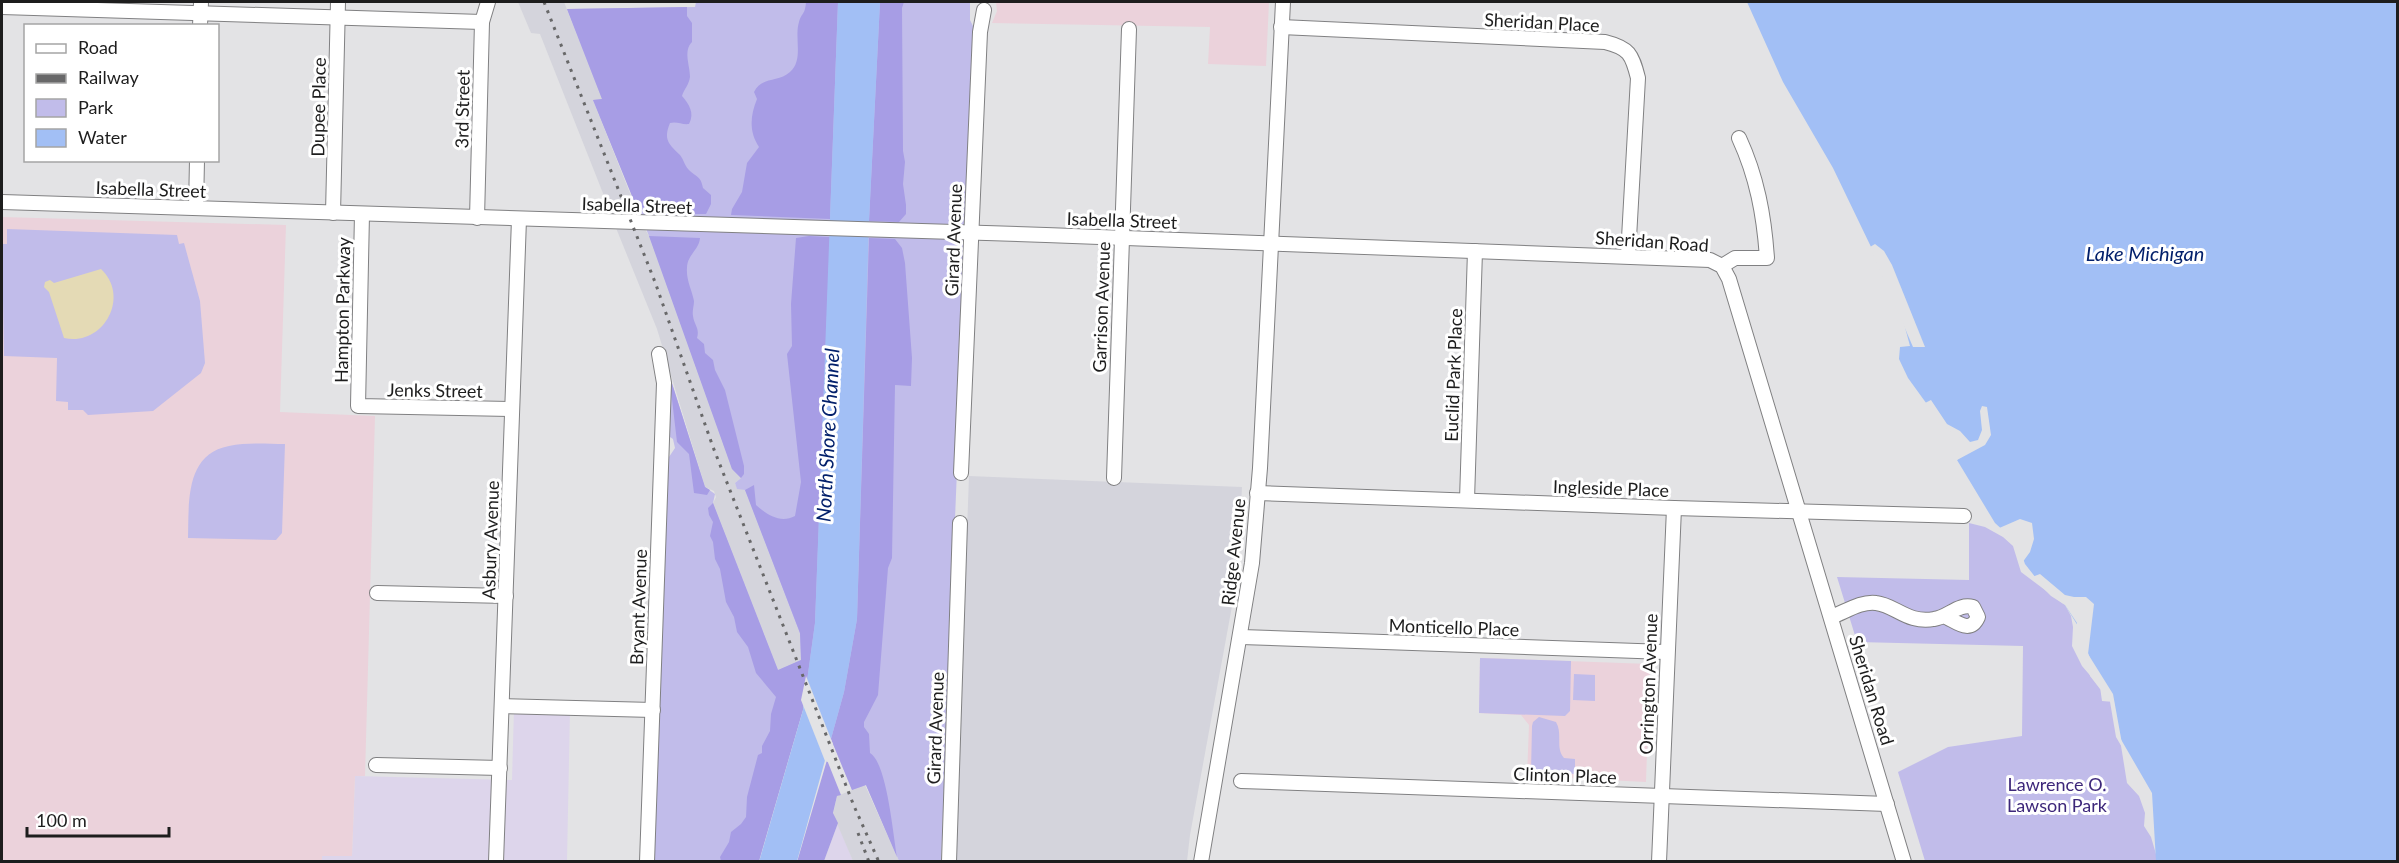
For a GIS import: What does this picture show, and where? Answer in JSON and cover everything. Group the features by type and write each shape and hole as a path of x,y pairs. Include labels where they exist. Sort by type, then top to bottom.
{"street":[{"name":"Dupee Place","path":"333,213 338,2"},
{"name":"3rd Street","path":"477,218 482,22 488,2"},
{"path":"1270,244 1282,2"},
{"path":"2,7 482,22"},
{"name":"Girard Avenue","path":"962,473 980,32 984,10"},
{"name":"Sheridan Place","path":"1281,27 1605,42 1624,47 1634,61 1638,78 1628,256"},
{"name":"Garrison Avenue","path":"1114,478 1129,29"},
{"path":"1722,266 1735,258 1767,258 1765,219 1760,197 1752,166 1739,138"},
{"path":"196,208 197,162"},
{"name":"Isabella Street","path":"2,202 1270,244"},
{"name":"Hampton Parkway","path":"358,406 362,214"},
{"name":"Asbury Avenue","path":"496,861 519,219"},
{"name":"Sheridan Road","path":"1270,244 1695,258 1710,260 1722,266 1729,279 1904,861"},
{"name":"Ridge Avenue","path":"1201,861 1252,564 1270,244"},
{"name":"Euclid Park Place","path":"1467,500 1475,251"},
{"name":"Bryant Avenue","path":"647,861 664,383 659,354"},
{"name":"Jenks Street","path":"358,406 512,409"},
{"name":"Ingleside Place","path":"1257,493 1964,516"},
{"name":"Orrington Avenue","path":"1659,861 1666,652 1674,508"},
{"name":"Girard Avenue","path":"949,861 960,523"},
{"path":"377,593 506,596"},
{"path":"1831,617 1859,606 1875,603 1911,617 1934,620 1944,616"},
{"name":"Monticello Place","path":"1241,637 1666,652"},
{"path":"502,706 653,710"},
{"path":"376,765 500,768"},
{"name":"Clinton Place","path":"1242,781 1887,804"}],"shaded area":[{"path":"518,2 564,2 603,100 593,100 639,216 612,216 540,34 531,33"},
{"path":"806,2 838,2 830,219 731,215 742,192 747,163 759,147 752,130 752,118 757,99 754,92 761,84 780,78 794,67 798,55 798,28"},
{"path":"880,2 904,2 902,8 905,162 903,184 906,214 899,222 869,221"},
{"path":"996,2 1269,2 1266,66 1208,64 1210,27 992,23 997,11"},
{"path":"687,7 687,16 692,23 692,42 687,54 690,77 682,96 689,105 691,120 689,124 670,123 667,138 688,169 699,178 703,188 711,195 711,204 706,214 674,214 636,206 593,100 602,99 567,9"},
{"path":"2,217 286,225 280,412 375,416 365,776 355,776 352,856 322,856 322,862 2,862"},
{"path":"616,228 645,229 649,236 732,469 741,478 735,483 737,488 745,490 800,634 801,660 778,670 713,503 716,497 714,491 705,487 657,329"},
{"path":"649,236 700,238 687,268 694,301 693,316 697,338 704,344 705,353 713,360 715,370 725,390 744,466 744,474 741,478 732,469"},
{"path":"830,237 815,623 803,710 759,861 721,861 720,857 729,842 731,832 746,817 747,797 758,755 762,753 762,746 770,731 771,714 776,697 756,673 748,647 737,632 734,617 726,602 720,569 715,559 710,536 713,522 708,508 713,503 778,670 801,660 800,633 745,490 754,485 756,505 769,515 784,519 795,516 801,482 787,354 792,346 791,304 796,238"},
{"path":"869,238 895,239 902,248 912,358 911,386 895,385 892,558 888,568 878,695 864,722 864,727 869,734 870,753 876,759 885,784 897,857 866,785 852,790 831,739 844,692 857,619"},
{"path":"669,374 705,487 710,490 707,495 694,493 689,454 677,442"},
{"path":"969,476 1242,487 1237,579 1187,861 955,862"},
{"path":"1480,658 1650,664 1646,782 1527,776 1529,725 1521,715 1479,713"},
{"path":"514,709 570,710 567,861 322,862 322,856 352,856 355,776 512,780"},
{"path":"827,760 841,795 837,796 833,813 838,823 824,861 797,862"},
{"path":"865,785 899,861 853,861 833,814 837,796"},
{"path":"838,823 853,861 824,861"}],"green space":[{"path":"696,2 970,2 970,20 975,30 941,861 899,861 866,785 852,790 808,683 759,861 653,861 667,460 675,448 673,439 667,435 669,374 705,487 715,494 713,503 778,670 801,660 800,634 745,490 737,489 735,483 741,478 732,469 649,236 593,100 602,99 567,9 695,7"},
{"path":"7,229 177,235 179,244 184,243 200,301 205,363 201,373 153,411 88,415 83,410 68,410 68,402 56,401 57,358 4,356 2,244 7,244"},
{"path":"285,444 282,533 276,540 188,538 192,482 204,459 215,451 229,446"},
{"name":"Lawrence O. Lawson Park","path":"1969,523 1985,527 2003,537 2013,546 2021,572 2065,605 2071,616 2073,627 2072,646 2082,666 2100,687 2102,701 2114,702 2127,783 2139,796 2145,813 2144,826 2151,837 2158,861 1925,861 1898,772 1948,747 2022,736 2023,646 1857,642 1837,577 1969,580"},
{"path":"1480,658 1571,661 1570,711 1565,716 1479,713"},
{"path":"1574,674 1595,675 1595,701 1573,700"},
{"path":"1539,717 1556,722 1561,754 1564,758 1575,759 1575,774 1531,772 1532,726"}],"sand":[{"path":"101,269 110,280 113,293 113,306 108,317 101,328 90,335 78,339 64,338 49,292 44,287 45,282 50,280 54,283"}],"water":[{"name":"North Shore Channel","path":"838,2 880,2 869,221 857,619 844,692 797,861 759,862 803,710 815,623"},
{"name":"Lake Michigan","path":"1747,2 2397,2 2397,861 2156,861 2152,793 2119,736 2114,702 2091,661 2078,626 2065,605 2036,578 2025,564 2018,544 1995,523 1957,460 1966,450 1964,438 1937,418 1908,378 1899,359 1900,347 1910,346 1899,305 1833,168 1783,82"}],"pier":[{"path":"1875,244 1884,251 1892,265 1925,347 1913,347 1870,247"},
{"path":"1931,400 1947,424 1960,431 1970,442 1978,440 1982,430 1980,411 1982,406 1987,407 1991,435 1985,445 1957,460 1956,457 1963,449 1962,440 1935,420 1923,404"},
{"path":"2020,519 2032,523 2034,539 2030,552 2022,563 2016,545 1997,529"},
{"path":"2040,574 2065,595 2086,597 2094,604 2088,654 2113,694 2123,749 2116,737 2109,696 2090,676 2083,643 2076,629 2077,623 2065,605 2051,596 2032,577"},
{"path":"806,676 833,744 828,762 825,761 801,700"}],"railway":[{"path":"544,2 655,282 713,447 854,806 879,862"},
{"path":"858,833 869,862"}]}
